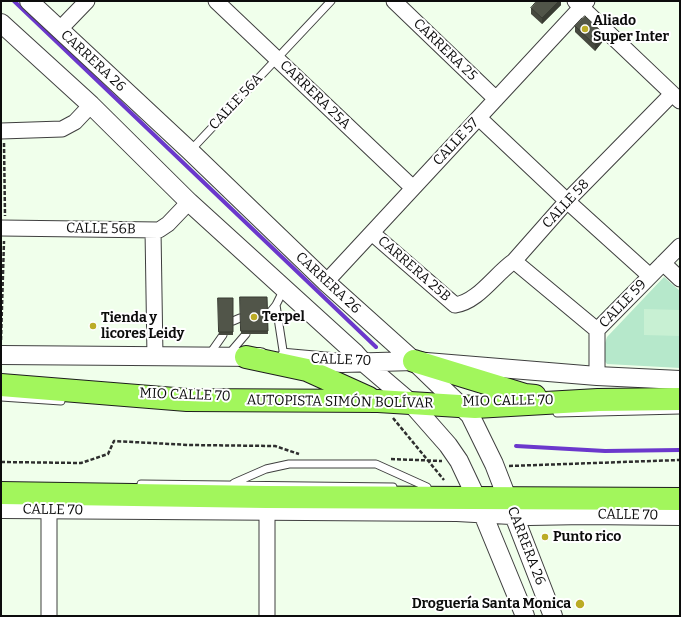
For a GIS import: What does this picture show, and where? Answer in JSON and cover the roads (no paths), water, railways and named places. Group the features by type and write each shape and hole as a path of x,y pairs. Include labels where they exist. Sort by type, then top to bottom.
{"highway":[{"path":"236,357 307,370 378,401"},
{"path":"414,361 525,395 598,400"},
{"name":"AUTOPISTA SIMÓN BOLÍVAR","path":"1,385 187,400 378,401 416,410 465,412 475,407 598,400 680,399"},
{"path":"1,493 266,497 475,495 680,499"},
{"path":"585,515 612,498"}],"street":[{"name":"CARRERA 26","path":"29,1 190,151 326,282 414,361 465,412 494,464 553,616"},
{"path":"59,30 87,1"},
{"name":"CARRERA 25A","path":"216,1 413,188"},
{"name":"CARRERA 25","path":"394,1 496,99"},
{"path":"581,3 676,97"},
{"name":"CALLE 57","path":"326,282 479,118 581,3"},
{"name":"CARRERA 26","path":"1,23 91,105 190,202 416,410 448,444 459,461 475,495 526,616"},
{"name":"CALLE 58","path":"455,305 463,304 473,299 504,268 514,261 567,201 676,97"},
{"path":"1,131 62,129 75,122 91,105"},
{"path":"479,118 567,201 650,276"},
{"name":"CALLE 56B","path":"1,228 159,230 190,202"},
{"path":"153,230 155,357"},
{"name":"CARRERA 25B","path":"372,233 455,305"},
{"name":"CALLE 59","path":"597,376 597,330 680,246"},
{"path":"514,261 597,330"},
{"path":"663,264 680,279"},
{"name":"CALLE 70","path":"1,355 284,357 342,363 414,361 597,376 680,380"},
{"name":"CALLE 70","path":"1,509 457,512 475,495"},
{"name":"CALLE 70","path":"506,496 529,516 680,516"},
{"path":"48,616 49,510"},
{"path":"267,511 267,616"}],"lane":[{"name":"CALLE 56A","path":"190,151 331,1"},
{"path":"267,316 276,305 284,289"},
{"path":"276,305 284,357"},
{"path":"236,357 246,334"},
{"path":"208,357 223,335"},
{"path":"1,397 70,401"},
{"name":"MIO CALLE 70","path":"552,413 680,410"},
{"path":"135,484 408,487 430,487 376,464 289,464 266,469 230,485"}],"waterway":[{"path":"14,1 376,347"},
{"path":"516,446 605,451 680,450"}],"place":[{"name":"Aliado Super Inter","path":"585,29"},
{"name":"Terpel","path":"254,317"},
{"name":"Tienda y licores Leidy","path":"93,326"},
{"name":"Punto rico","path":"545,537"},
{"name":"Droguería Santa Monica","path":"580,604"}]}
